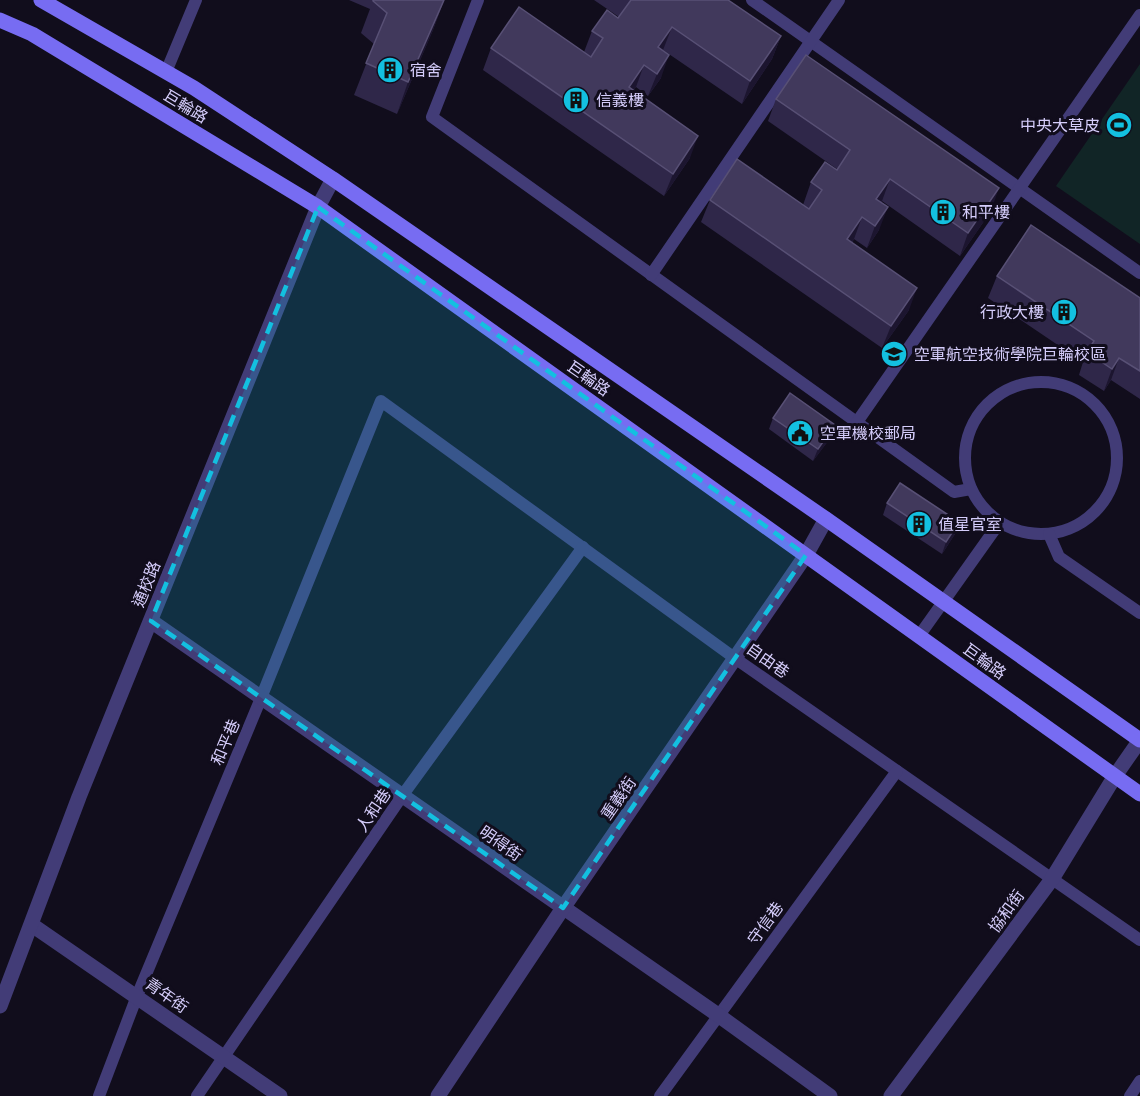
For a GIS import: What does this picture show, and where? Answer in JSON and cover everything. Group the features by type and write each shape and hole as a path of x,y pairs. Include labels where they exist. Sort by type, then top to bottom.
{"street":[{"name":"巨輪路","path":"41,0 166,72 333,179 826,519 1140,740"},
{"name":"巨輪路","path":"0,20 32,33 318,207 1140,794"},
{"name":"通校路","path":"0,1006 79,797 318,207 333,179"},
{"name":"重義街","path":"438,1096 563,908 806,555 826,519"},
{"name":"明得街","path":"151,621 718,1015 830,1096"},
{"name":"協和街","path":"891,1096 1052,879 1115,776 1140,740"},
{"name":"青年街","path":"32,925 280,1096"}],"lane":[{"path":"166,72 196,0"},
{"path":"478,0 432,117 954,492 971,489"},
{"path":"752,0 1140,273"},
{"path":"651,274 839,0"},
{"path":"857,422 1140,15"},
{"path":"1042,382 1067,387 1089,400 1106,419 1115,442 1116,468 1109,492 1094,513 1074,528 1049,534 1029,534 1000,522 980,505 971,489 965,465 967,439 977,416 994,398 1017,386 1042,382"},
{"name":"自由巷","path":"381,401 736,658 1140,940"},
{"name":"和平巷","path":"99,1096 137,996 381,401"},
{"path":"919,636 1000,522"},
{"path":"1049,534 1059,557 1140,613"},
{"name":"人和巷","path":"197,1096 402,796 583,547"},
{"name":"守信巷","path":"660,1096 897,771"},
{"path":"1130,1096 1140,1082"}],"highlighted area":[{"path":"318,207 806,555 563,908 151,621"}],"green space":[{"name":"中央大草皮","path":"1140,64 1140,244 1056,186"}],"building":[{"path":"373,0 444,0 408,82 366,63 387,13"},
{"name":"信義樓","path":"631,0 728,0 781,36 750,81 672,27 658,47 669,55 657,74 644,65 629,87 698,136 673,174 491,48 519,7 591,57 603,38 592,31 607,10 618,18"},
{"name":"和平樓","path":"806,55 999,188 968,233 890,179 876,199 888,207 875,226 862,217 847,239 917,288 891,326 710,200 737,159 809,209 822,190 811,182 825,162 837,170 850,150 776,99"},
{"name":"行政大樓","path":"1031,225 1140,298 1140,371 1119,358 1112,369 1087,352 1094,341 997,276"},
{"path":"790,393 835,425 818,449 773,418"},
{"path":"900,483 959,522 946,542 887,503"}],"place":[{"name":"宿舍","path":"390,70"},
{"name":"信義樓","path":"576,100"},
{"name":"中央大草皮","path":"1119,125"},
{"name":"和平樓","path":"943,212"},
{"name":"行政大樓","path":"1064,312"},
{"name":"空軍航空技術學院巨輪校區","path":"894,354"},
{"name":"空軍機校郵局","path":"800,433"},
{"name":"值星官室","path":"919,524"}]}
